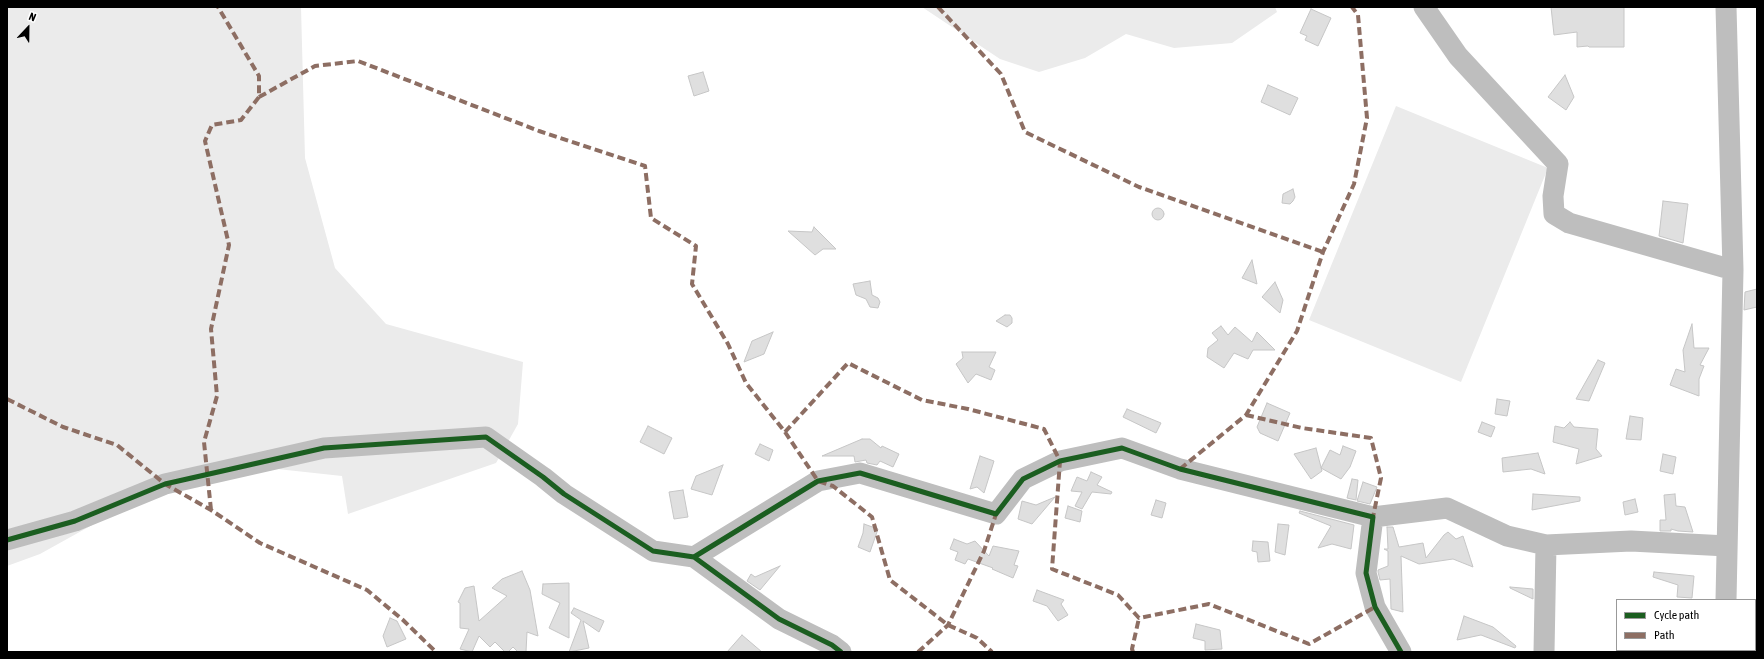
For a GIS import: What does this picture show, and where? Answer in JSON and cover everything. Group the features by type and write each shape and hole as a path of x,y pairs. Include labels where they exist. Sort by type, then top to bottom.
{"street":[{"path":"1424,7 1458,56 1558,164 1553,196 1554,214 1569,223 1733,270"},
{"path":"1726,7 1733,270 1726,599"},
{"path":"7,540 75,521 165,484 324,448 486,437 543,477 564,494 653,551 694,557 780,619 832,645 841,652"},
{"path":"694,557 818,481 860,473 996,514 1023,479 1060,461 1122,448 1180,469 1373,517 1447,508 1506,536 1546,544 1631,541 1727,546"},
{"path":"1373,517 1366,573 1375,607 1401,652"},
{"path":"1544,652 1546,544"}],"shaded area":[{"path":"7,7 301,7 305,158 335,268 386,324 523,362 518,424 496,463 348,514 342,476 222,463 157,489 40,554 7,566"},
{"path":"922,7 1275,7 1277,12 1232,43 1174,48 1126,34 1085,58 1039,72 1000,59"},
{"path":"1396,106 1548,168 1461,382 1309,320"}],"building":[{"path":"1551,7 1624,7 1624,47 1577,47 1577,32 1554,35"},
{"path":"1311,9 1331,18 1318,46 1305,40 1307,36 1300,33"},
{"path":"703,72 709,91 694,96 688,76"},
{"path":"1565,75 1574,97 1566,110 1548,97"},
{"path":"1268,85 1298,98 1290,115 1261,102"},
{"path":"1293,189 1295,197 1293,201 1290,204 1282,203 1283,194"},
{"path":"1663,201 1688,204 1683,243 1659,236"},
{"path":"1158,208 1162,210 1164,214 1162,218 1158,220 1154,218 1152,214 1154,210"},
{"path":"814,227 836,249 823,249 815,255 788,231 812,232"},
{"path":"1252,260 1257,284 1242,278"},
{"path":"870,281 872,295 878,298 880,302 878,308 870,307 866,299 856,295 853,284"},
{"path":"1275,282 1283,300 1280,313 1262,297"},
{"path":"1757,289 1757,307 1744,310 1745,292"},
{"path":"1005,315 1010,315 1012,318 1012,323 1007,327 996,321"},
{"path":"1692,324 1694,348 1709,348 1700,365 1704,366 1699,379 1699,396 1670,385 1676,369 1685,372 1683,350"},
{"path":"1221,326 1228,335 1235,327 1252,342 1257,332 1275,350 1253,350 1248,359 1234,353 1224,368 1207,357 1208,348 1218,340 1212,333"},
{"path":"773,332 764,354 744,362 752,341"},
{"path":"962,352 996,352 989,367 995,370 991,380 976,374 968,383 956,364 963,358"},
{"path":"1598,360 1605,363 1589,401 1576,399"},
{"path":"1497,399 1510,401 1507,416 1495,414"},
{"path":"1267,403 1290,413 1278,441 1260,433 1257,427"},
{"path":"1127,409 1161,423 1156,433 1123,417"},
{"path":"1630,416 1643,418 1641,440 1626,439"},
{"path":"1482,422 1495,427 1491,437 1478,432"},
{"path":"1570,422 1574,427 1598,429 1596,449 1602,456 1576,464 1579,449 1553,442 1555,426 1564,428"},
{"path":"648,426 672,438 664,454 640,442"},
{"path":"862,439 870,439 881,448 882,446 899,454 893,467 880,461 877,465 867,463 866,460 855,462 854,456 822,456"},
{"path":"760,444 773,450 769,461 755,454"},
{"path":"1343,446 1356,451 1350,467 1341,479 1321,468 1330,450 1340,455"},
{"path":"1316,448 1322,471 1311,479 1294,454"},
{"path":"1538,453 1545,474 1531,469 1503,472 1502,458"},
{"path":"1663,454 1676,457 1673,474 1660,471"},
{"path":"980,456 994,461 984,493 977,487 970,489"},
{"path":"723,465 712,495 691,489 696,476"},
{"path":"1091,472 1102,477 1097,485 1112,492 1111,494 1092,492 1082,509 1075,506 1082,492 1071,491 1077,477 1087,481"},
{"path":"1352,479 1358,480 1356,500 1347,498"},
{"path":"1363,482 1377,487 1370,504 1357,501"},
{"path":"683,490 688,517 674,519 669,492"},
{"path":"1533,494 1580,497 1580,501 1532,510"},
{"path":"1675,494 1676,506 1685,507 1693,532 1671,529 1671,531 1660,531 1660,520 1666,520 1664,495"},
{"path":"1055,497 1032,524 1018,519 1022,501 1036,505"},
{"path":"1635,499 1638,512 1625,515 1623,502"},
{"path":"1156,500 1166,503 1162,518 1151,515"},
{"path":"1068,506 1082,511 1080,522 1065,518"},
{"path":"1300,511 1354,525 1351,549 1332,544 1318,548 1331,526 1299,513"},
{"path":"864,524 878,529 870,552 858,547 863,533"},
{"path":"1278,524 1289,525 1285,555 1275,552"},
{"path":"1387,527 1393,527 1399,547 1423,543 1426,558 1448,532 1456,539 1463,536 1473,567 1453,559 1419,564 1401,556 1403,612 1391,609 1390,579 1380,580 1378,572 1378,570 1388,566 1388,551 1384,549 1388,549"},
{"path":"954,539 967,544 975,541 989,556 993,546 1019,551 1014,565 1018,566 1013,578 992,569 993,568 968,559 965,564 955,560 958,552 950,549"},
{"path":"1253,541 1268,542 1270,561 1258,562 1257,552 1252,551"},
{"path":"780,566 760,590 747,581 751,574 755,577"},
{"path":"522,571 530,590 538,636 527,632 526,652 518,652 513,647 508,652 505,652 495,642 490,647 479,636 472,652 460,649 469,629 460,628 460,603 458,602 465,588 474,586 479,621 507,596 492,588 502,579"},
{"path":"1654,572 1694,576 1692,598 1677,597 1678,585 1653,577"},
{"path":"569,583 569,638 549,628 560,603 542,594 543,584"},
{"path":"1510,588 1533,589 1533,599"},
{"path":"1037,590 1064,600 1061,604 1068,615 1058,621 1047,606 1033,601"},
{"path":"574,608 604,621 599,632 583,621 589,648 569,652 581,620 571,613"},
{"path":"1464,616 1493,627 1516,646 1515,648 1481,635 1457,640"},
{"path":"390,618 397,621 406,639 387,647 383,636"},
{"path":"1196,624 1220,630 1222,649 1205,650 1205,641 1193,638"},
{"path":"742,635 762,652 727,652"}],"marked path":[{"path":"211,510 204,442 217,396 211,329 229,245 205,141 212,125 241,120 259,97 259,76 218,7"},
{"path":"938,7 1001,74 1025,132 1139,187 1323,252"},
{"path":"1180,469 1246,415 1297,331 1323,252 1354,184 1367,118 1358,15 1352,7"},
{"path":"259,97 315,66 358,61 539,131 645,166 651,218 696,246 692,284 728,344 746,383 785,432 818,481 833,486 872,517 890,580 948,625 977,638 992,652"},
{"path":"785,432 848,363 922,400 968,409 1044,429 1060,461 1052,569 1118,595 1139,618 1209,604 1309,644 1375,607"},
{"path":"7,399 63,427 117,445 165,484 211,510 260,543 367,590 403,620 436,652"},
{"path":"1246,415 1302,428 1371,438 1381,478 1373,517"},
{"path":"918,652 948,625 984,551 996,514"},
{"path":"1133,652 1132,649 1139,618"}],"cycle path":[{"path":"7,540 75,521 165,484 324,448 486,437 543,477 564,494 653,551 694,557 779,619 832,645 841,652"},
{"path":"694,557 818,481 860,473 996,514 1023,479 1060,461 1122,448 1180,469 1373,517 1366,573 1375,607 1401,652"}]}
